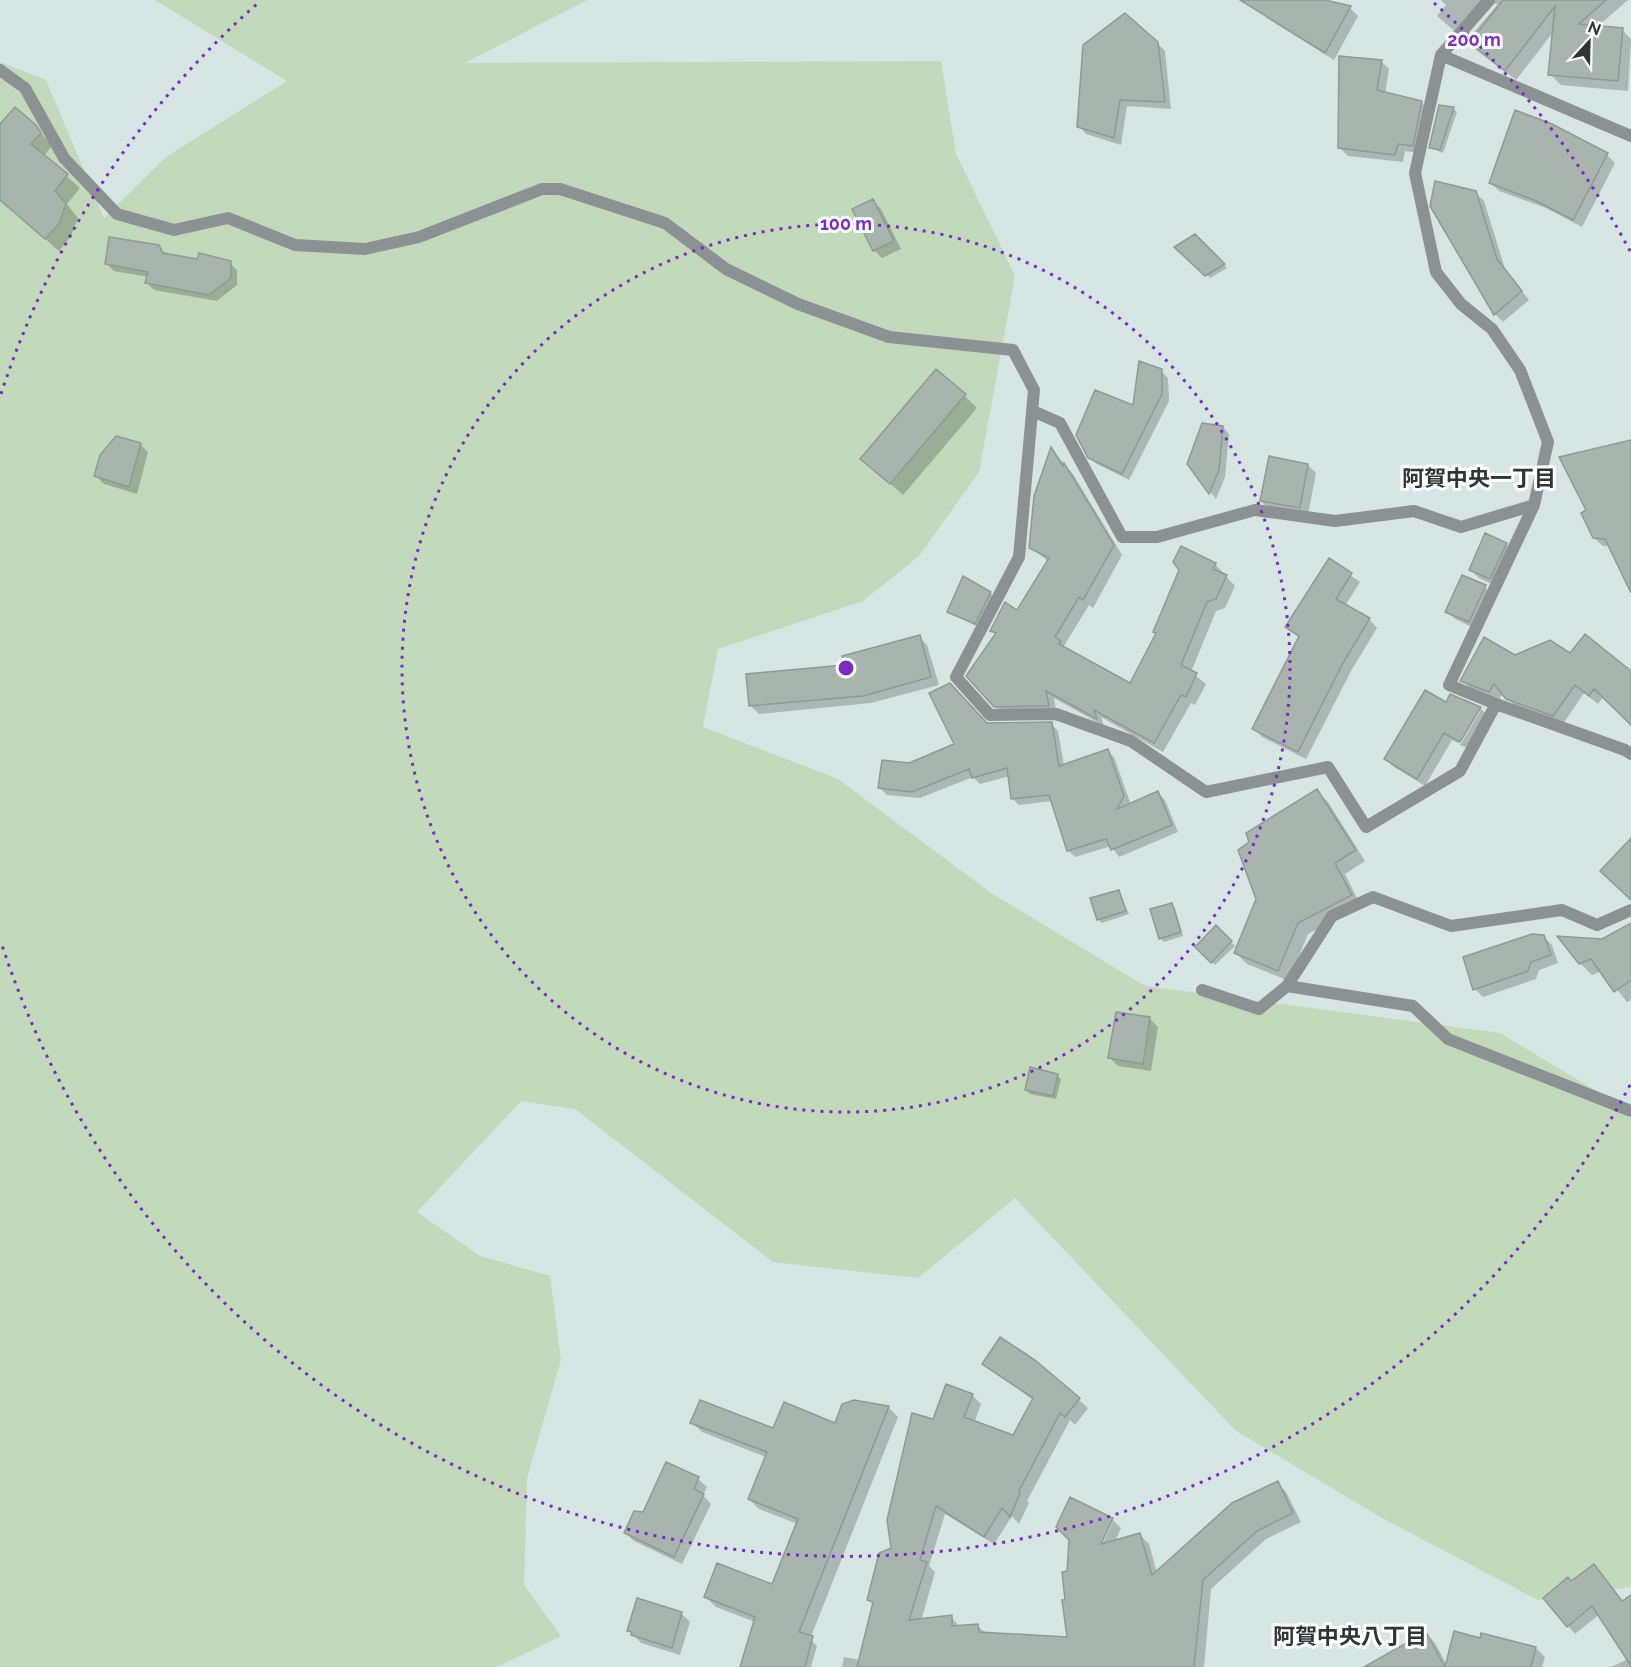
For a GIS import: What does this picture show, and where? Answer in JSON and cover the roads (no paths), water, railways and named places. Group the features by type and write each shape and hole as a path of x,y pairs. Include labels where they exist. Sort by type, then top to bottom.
{"street":[{"path":"1489,0 1441,55 1415,173 1436,272 1461,304 1492,329 1520,370 1548,442 1534,506 1449,685 1631,754"},
{"path":"1441,55 1631,136"},
{"path":"0,70 25,88 64,158 117,214 133,221 174,230 228,218 295,245 365,249 419,237 542,189 560,189 665,223 726,269 798,304 889,336 1013,350 1034,390 1034,411 1019,557 956,677 990,715 1056,714 1131,741 1206,792 1328,767 1366,827 1460,771 1496,704"},
{"path":"1034,411 1060,423 1122,537 1156,537 1255,510 1335,521 1414,511 1461,527 1534,506"},
{"path":"1202,990 1259,1009 1287,986 1332,916 1373,897 1451,926 1562,910 1597,925 1631,910"},
{"path":"1287,986 1413,1006 1448,1038 1631,1111"}],"district":[{"name":"阿賀中央一丁目","path":"1479,478"},
{"name":"阿賀中央八丁目","path":"1350,1636"}]}
